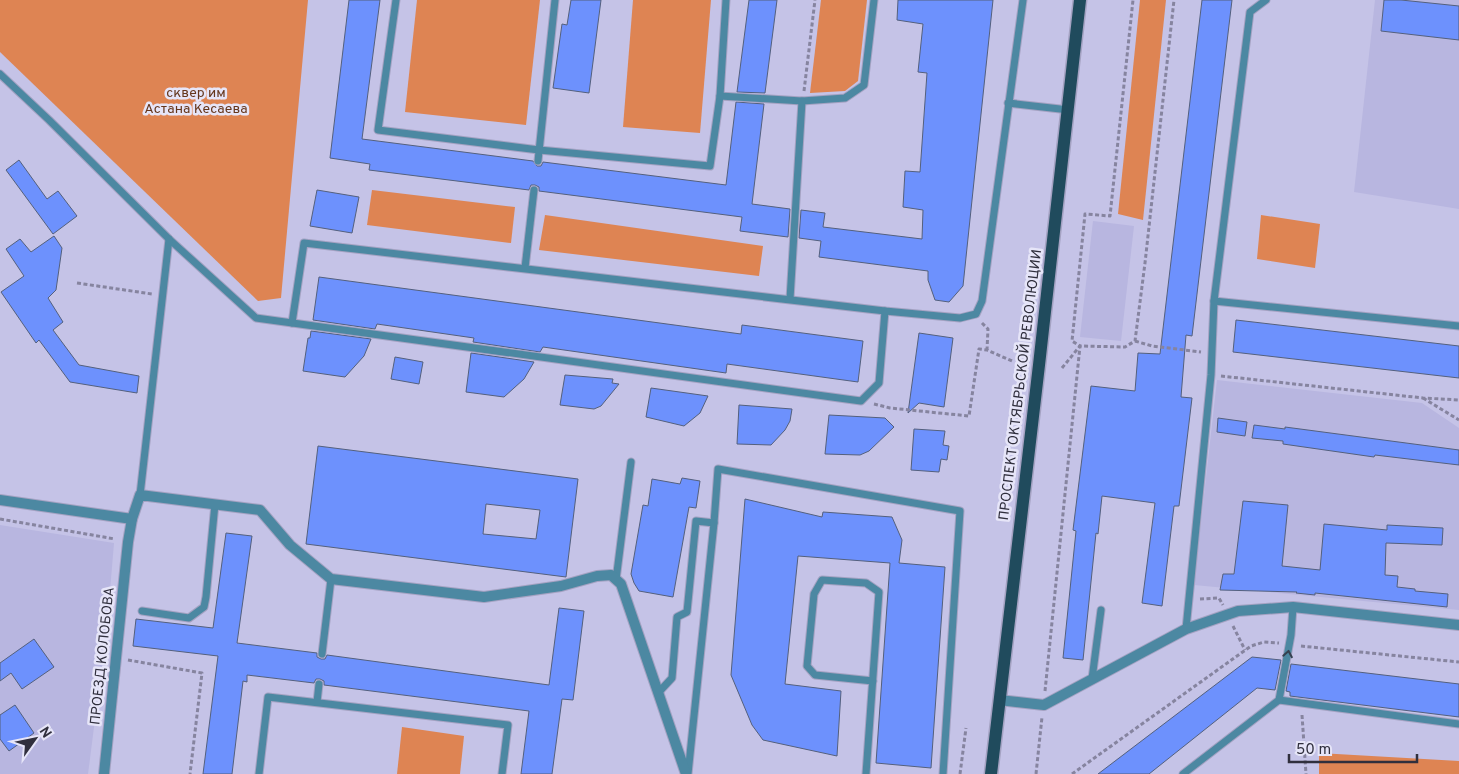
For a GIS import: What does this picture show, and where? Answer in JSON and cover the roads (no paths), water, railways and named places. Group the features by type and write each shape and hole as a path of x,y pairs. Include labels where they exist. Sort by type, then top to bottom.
{"main road":[{"name":"ПРОСПЕКТ ОКТЯБРЬСКОЙ РЕВОЛЮЦИИ","path":"991,774 1080,0"}],"street":[{"path":"140,495 260,510 290,545 331,579 484,597 560,586 597,576 611,575 621,584 687,774"},
{"name":"ПРОЕЗД КОЛОБОВА","path":"104,774 128,542 132,519 140,495"},
{"path":"0,500 132,519"},
{"path":"999,700 1044,705 1186,629 1238,611 1293,607 1459,625"}],"lane":[{"path":"396,0 378,130 539,150 710,166 720,96 726,0"},
{"path":"538,161 555,0"},
{"path":"720,96 802,100 845,98 864,85 874,0"},
{"path":"292,323 304,244 526,268 885,311 960,318 976,314 982,301 1023,0"},
{"path":"1186,629 1211,375 1214,302 1250,12 1266,0"},
{"path":"0,74 169,239 256,318 861,401 879,383 885,311"},
{"path":"790,299 802,100"},
{"path":"1008,103 1068,110"},
{"path":"526,268 534,190"},
{"path":"140,495 169,239"},
{"path":"1214,302 1459,326"},
{"path":"616,580 630,462"},
{"path":"687,774 718,469 960,511 943,774"},
{"path":"142,610 189,618 204,607 215,504"},
{"path":"658,693 672,678 677,617 687,612 696,521 714,523"},
{"path":"322,654 331,579"},
{"path":"866,774 873,681 879,592 866,583 822,580 814,594 807,666 815,675 873,681"},
{"path":"1183,774 1279,700 1289,644 1293,607"},
{"path":"1092,679 1101,610"},
{"path":"317,702 319,684"},
{"path":"259,774 268,697 508,725 502,774"},
{"path":"1279,700 1459,724"}],"park label":[{"name":"сквер им Астана Кесаева","path":"196,102"}]}
